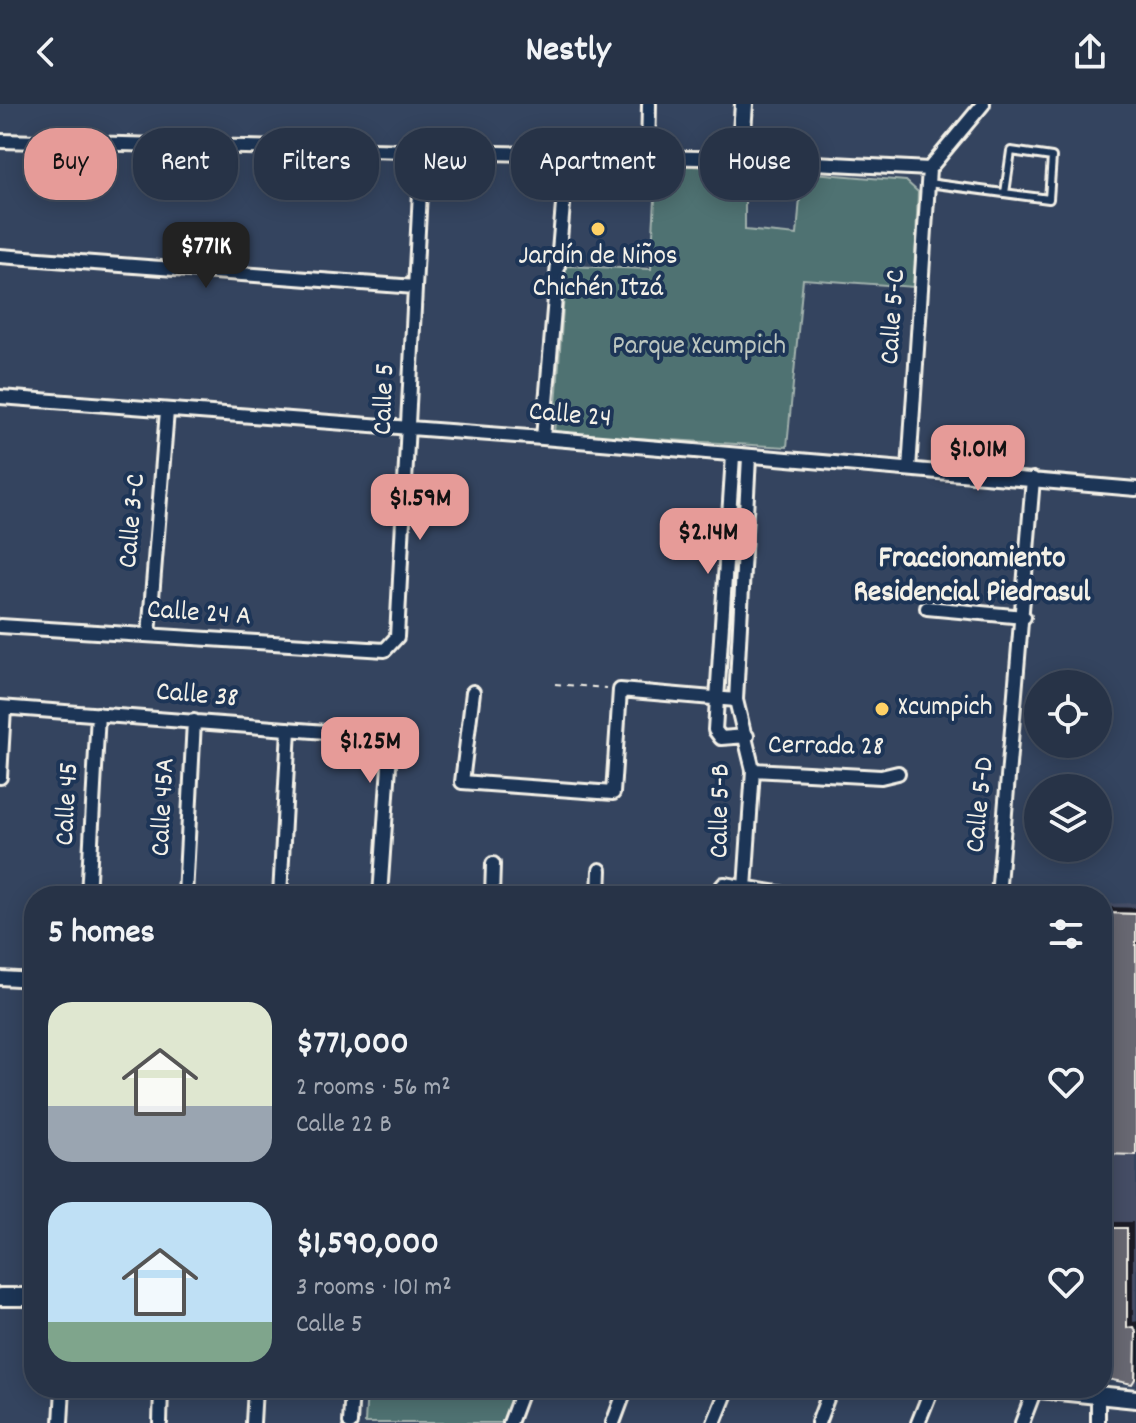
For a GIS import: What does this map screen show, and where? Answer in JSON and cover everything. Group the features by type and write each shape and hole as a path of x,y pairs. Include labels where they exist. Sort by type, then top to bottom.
{"street":[{"path":"649,104 649,128"},
{"path":"742,128 744,104"},
{"path":"819,163 929,169 983,104"},
{"path":"0,141 395,152"},
{"name":"Calle 5-C","path":"909,469 929,169"},
{"name":"Calle 5","path":"393,645 397,637 420,200"},
{"path":"543,438 563,200"},
{"path":"0,256 415,287"},
{"name":"Calle 24","path":"0,397 543,438 1136,489"},
{"name":"Calle 3-C","path":"149,635 167,411"},
{"path":"733,456 715,730 721,738 747,736"},
{"name":"Calle 5-B","path":"745,886 753,770 736,700 749,457"},
{"name":"Calle 5-D","path":"999,886 1024,617 1033,479"},
{"path":"927,608 1024,617"},
{"name":"Calle 24 A","path":"0,626 385,650 393,645"},
{"path":"473,692 462,782 613,793 620,690 736,700"},
{"path":"0,777 2,708"},
{"name":"Calle 38","path":"2,708 391,737 381,886"},
{"name":"Calle 45","path":"89,886 98,714"},
{"name":"Calle 45A","path":"186,886 194,721"},
{"path":"281,886 289,729"},
{"name":"Cerrada 28","path":"753,770 881,777 898,773"},
{"path":"492,886 493,864"},
{"path":"599,886 600,870"},
{"path":"0,978 24,979"},
{"path":"0,1297 24,1297"},
{"path":"1112,1396 1136,1399"},
{"path":"61,1423 62,1398"},
{"path":"160,1423 161,1398"},
{"path":"253,1423 254,1398"},
{"path":"350,1423 351,1398"},
{"path":"510,1423 519,1398"},
{"path":"613,1423 622,1398"},
{"path":"714,1423 724,1398"},
{"path":"818,1423 827,1398"},
{"path":"918,1423 928,1398"},
{"path":"1022,1423 1029,1398"},
{"path":"1098,1398 1098,1423"}],"lane":[{"path":"928,183 1049,199 1052,157 1011,151 1005,193"}],"path":[{"path":"555,684 620,690"}],"shaded area":[{"path":"1136,903 1136,1385 1112,1380 1112,904"}],"green space":[{"name":"Parque Xcumpich","path":"684,166 700,166 700,200 745,200 745,230 797,235 800,200 819,200 819,173 906,181 918,192 914,287 803,279 787,447 554,433 566,266 651,269 655,200 684,200"},
{"path":"366,1398 512,1398 503,1423 365,1423"}],"building":[{"path":"1112,913 1136,914 1136,1155 1112,1154"},
{"path":"1112,1228 1127,1228 1127,1328 1134,1327 1136,1332 1135,1379 1132,1384 1112,1380"}],"place":[{"name":"Jardín de Niños Chichén Itzá","path":"598,229"},
{"name":"Xcumpich","path":"882,709"}],"district":[{"name":"Fraccionamiento Residencial Piedrasul","path":"972,577"}]}
